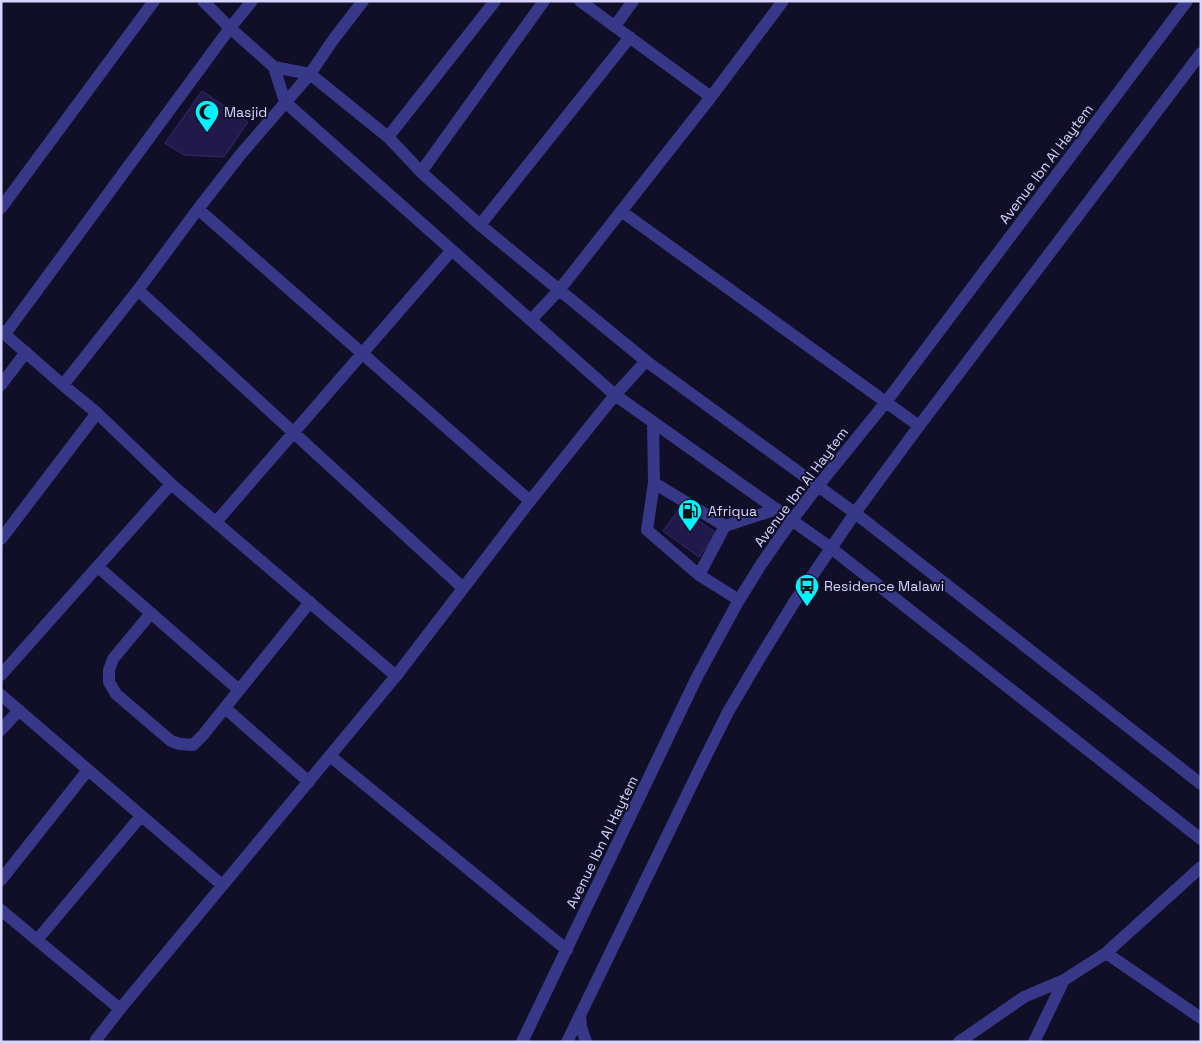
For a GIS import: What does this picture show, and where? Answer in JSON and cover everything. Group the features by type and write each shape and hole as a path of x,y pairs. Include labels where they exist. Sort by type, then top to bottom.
{"street":[{"path":"1,208 154,1"},
{"path":"203,1 274,67 310,74 388,137 421,172 480,225 646,360 855,514 1201,784"},
{"path":"252,1 3,332 63,386 97,413 171,484 396,676"},
{"path":"63,386 241,154 310,74 363,1"},
{"path":"388,137 495,1"},
{"path":"421,172 544,1"},
{"path":"580,1 711,97"},
{"path":"615,26 633,1"},
{"path":"531,320 560,289 711,97 783,1"},
{"name":"Avenue Ibn Al Haytem","path":"522,1042 697,678 739,600 762,563 818,486 886,402 1186,1"},
{"path":"480,225 630,37"},
{"path":"567,1042 698,770 760,656 831,548 919,426 1201,53"},
{"path":"274,67 285,102 615,395 831,548 1201,839"},
{"path":"198,209 530,501"},
{"path":"621,211 919,426"},
{"path":"216,522 452,250"},
{"path":"138,290 463,588"},
{"path":"1,385 26,352"},
{"path":"96,1041 120,1009 396,676 530,501 615,395 646,360"},
{"path":"1,539 97,413"},
{"path":"653,422 654,483 647,530 699,575 739,600"},
{"path":"654,483 725,526"},
{"path":"1,676 171,484"},
{"path":"699,575 725,526 777,509"},
{"path":"98,567 240,690"},
{"path":"151,612 113,660 109,670 109,682 116,694 171,740 180,744 193,745 204,735 310,602"},
{"path":"1,695 222,885"},
{"path":"225,708 309,782"},
{"path":"1,730 19,710"},
{"path":"330,756 567,950"},
{"path":"1,880 88,770"},
{"path":"37,940 142,816"},
{"path":"958,1042 1024,997 1064,980 1106,953 1201,868"},
{"path":"1,910 120,1009"},
{"path":"1106,953 1201,1018"},
{"path":"1034,1042 1064,980"},
{"path":"580,1015 581,1027 586,1042"}],"building":[{"name":"Masjid","path":"202,91 248,122 224,157 184,155 165,143"},
{"name":"Afriqua","path":"680,508 716,533 699,557 663,531"}],"place":[{"name":"Masjid","path":"207,133"},
{"name":"Afriqua","path":"690,532"},
{"name":"Residence Malawi","path":"807,607"}]}
